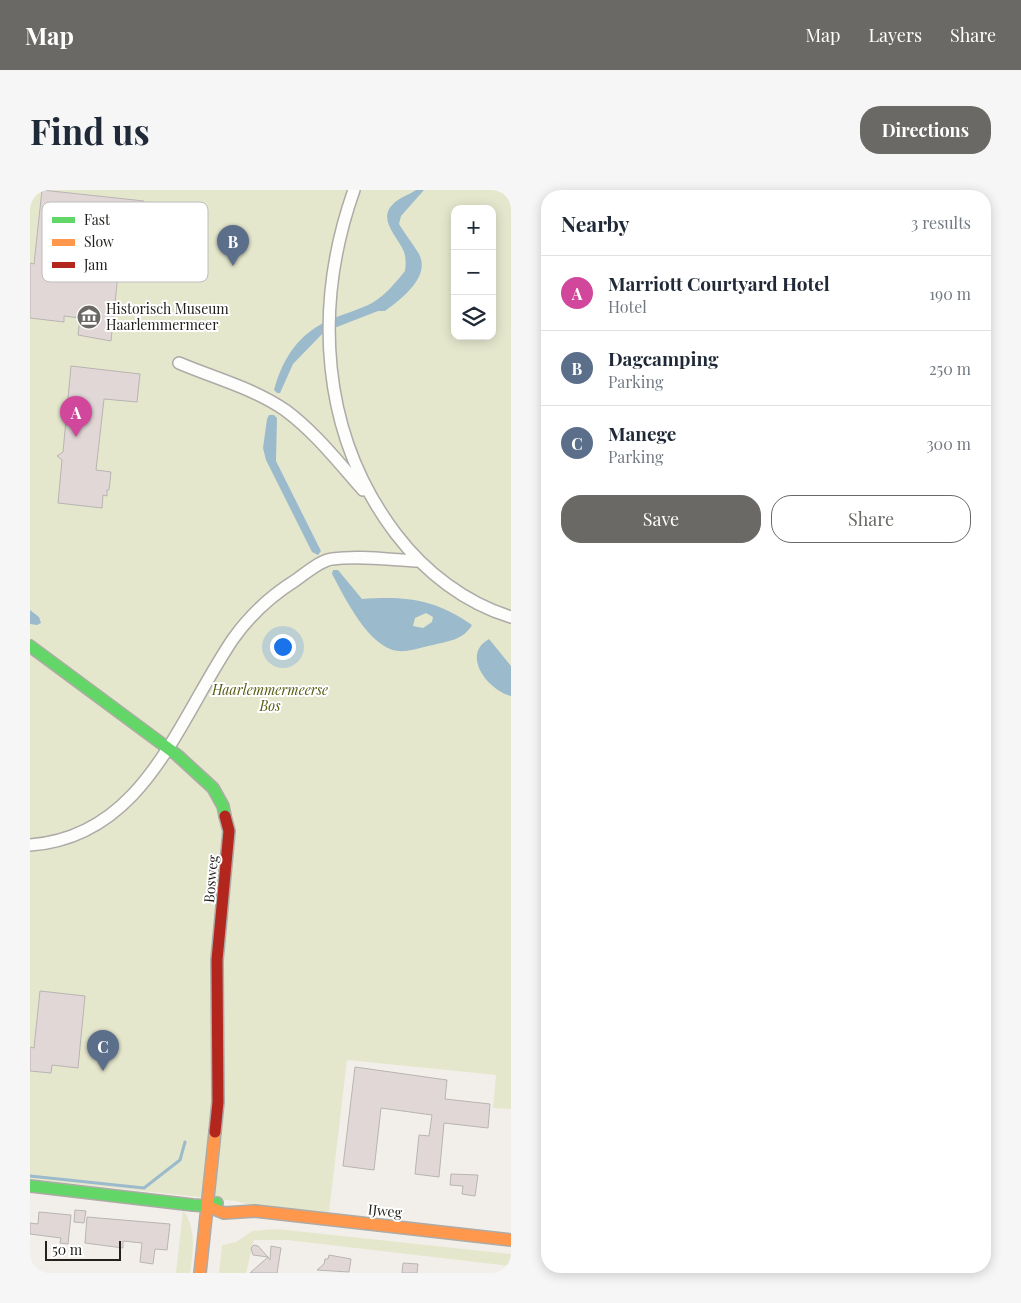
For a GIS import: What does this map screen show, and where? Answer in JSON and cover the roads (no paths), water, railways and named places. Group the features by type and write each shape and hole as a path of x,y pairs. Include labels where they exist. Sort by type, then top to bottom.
{"street":[{"path":"354,190 333,278 329,318 331,366 341,427 347,446 371,499"},
{"path":"179,363 264,398 283,409 320,442 371,499 406,547 420,562 463,596 511,617"},
{"path":"30,845 63,840 81,834 101,823 120,809 168,748 234,638 265,603 287,586 330,559 420,562"},
{"name":"Bosweg","path":"30,646 168,748 213,788 223,806 229,831 218,960 218,1102 200,1273"},
{"name":"IJweg","path":"30,1186 207,1206 226,1202 255,1211 511,1240"}],"water":[{"path":"416,190 424,190 401,216 399,224 419,254 422,263 418,279 406,294 385,311 378,311 324,332 293,364 280,393 277,393 274,390 282,367 302,338 321,324 377,300 405,271 406,261 404,252 387,220 391,206"},
{"path":"269,415 274,415 277,418 276,461 321,551 318,555 312,552 266,460 263,448"},
{"path":"333,570 338,570 362,599 393,598 420,601 458,616 472,625 460,637 450,641 407,651 387,648 368,632 359,620 332,574","holes":["426,613 433,617 432,622 423,628 413,626 415,618"]},
{"path":"30,610 39,617 41,623 37,625 30,624"},
{"path":"489,639 511,666 511,696 494,687 481,672 477,663 477,654 481,646"}],"waterway":[{"path":"30,1176 144,1188 180,1160 185,1142"}],"place":[{"name":"Dagcamping","path":"233,266"},
{"name":"Historisch Museum Haarlemmermeer","path":"89,317"},
{"name":"Marriott Courtyard Hotel","path":"76,437"},
{"name":"Manege","path":"103,1071"}],"park label":[{"name":"Haarlemmermeerse Bos","path":"270,698"}]}
